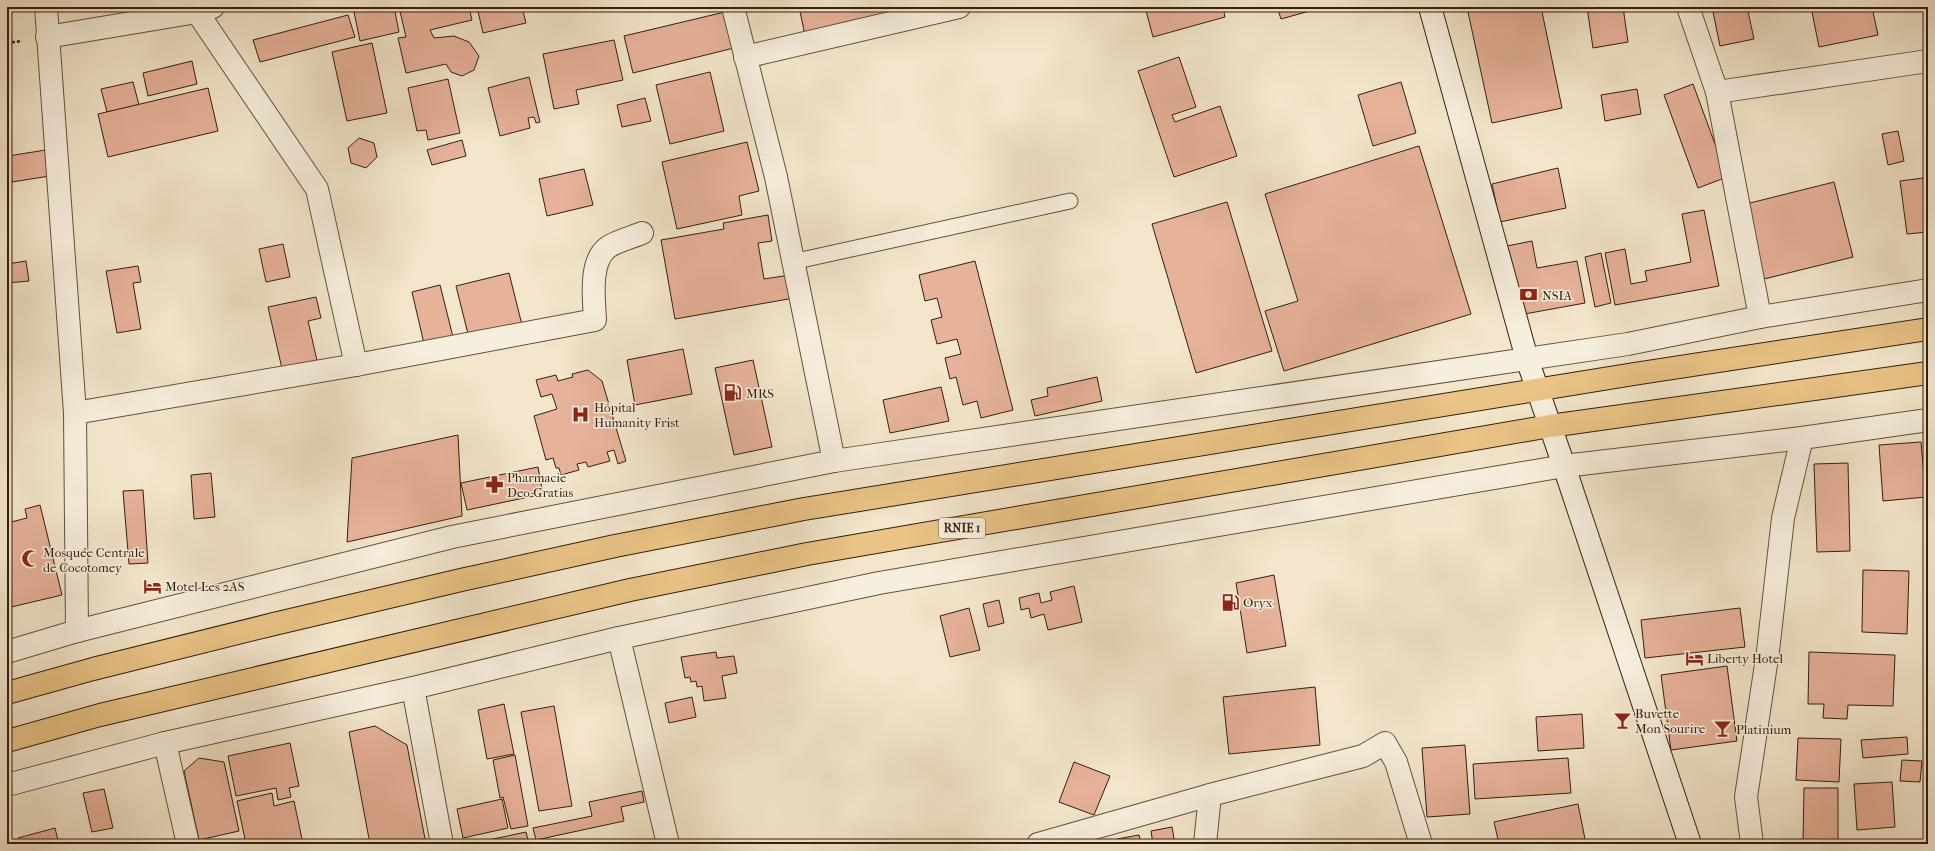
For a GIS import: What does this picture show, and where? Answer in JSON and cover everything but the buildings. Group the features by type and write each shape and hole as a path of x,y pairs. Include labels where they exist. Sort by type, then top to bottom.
{"highway":[{"path":"7,693 93,669 274,624 630,543 812,508 1634,374 1928,329"},
{"name":"RNIE 1","path":"7,741 100,715 645,587 807,554 1550,426 1928,373"}],"street":[{"path":"46,7 75,413 77,631"},
{"path":"733,7 776,177 792,262 834,461"},
{"path":"745,57 959,7"},
{"path":"1430,7 1527,359 1539,390 1690,844"},
{"path":"1688,7 1717,92 1760,317"},
{"path":"47,37 205,9 317,189 356,365"},
{"path":"1717,92 1928,61"},
{"path":"75,413 356,365 595,320 593,285 600,258 607,248 642,233"},
{"path":"7,652 77,631 452,537 834,461 1628,344 1760,317 1928,290"},
{"path":"7,785 165,743 413,688 619,638 879,583 1564,466 1802,438 1928,420"},
{"path":"1752,844 1746,797 1768,651 1783,518 1802,438"},
{"path":"619,638 668,844"},
{"path":"413,688 442,844"},
{"path":"165,743 188,844"},
{"path":"1038,844 1210,795 1363,756 1385,743 1396,762 1421,844"},
{"path":"1204,844 1210,795"}],"lane":[{"path":"792,262 1070,201"}],"place":[{"name":"NSIA","path":"1529,295"},
{"name":"MRS","path":"733,393"},
{"name":"Hôpital Humanity Frist","path":"581,414"},
{"name":"Pharmacie Deo-Gratias","path":"494,484"},
{"name":"Mosquée Centrale de Cocotomey","path":"30,559"},
{"name":"Motel Les 2AS","path":"152,586"},
{"name":"Oryx","path":"1230,602"},
{"name":"Liberty Hotel","path":"1694,658"},
{"name":"Buvette Mon Sourire","path":"1622,720"},
{"name":"Platinium","path":"1723,729"}]}
